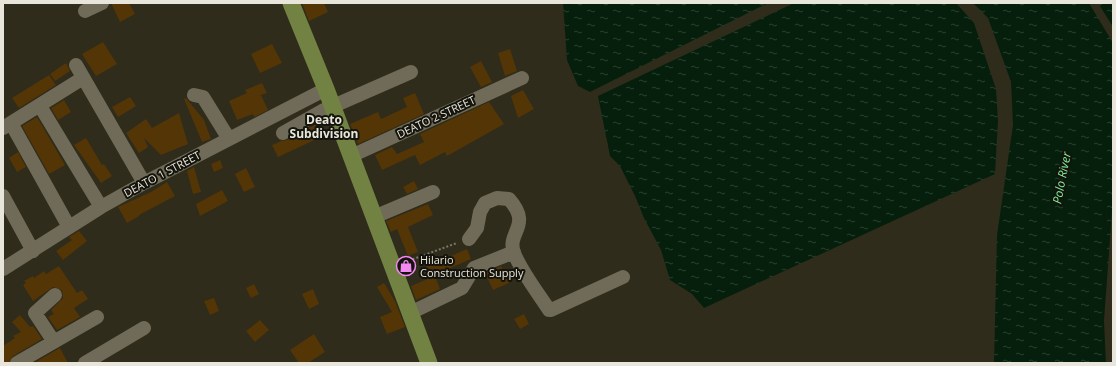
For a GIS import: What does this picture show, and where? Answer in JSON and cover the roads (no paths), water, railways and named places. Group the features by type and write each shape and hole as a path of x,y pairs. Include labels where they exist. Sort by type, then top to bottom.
{"main road":[{"path":"291,3 326,89 429,363"}],"street":[{"path":"85,11 102,3"},
{"path":"76,65 144,183"},
{"path":"283,132 332,106 411,72"},
{"path":"69,227 7,126 83,78"},
{"name":"DEATO 2 STREET","path":"351,156 522,78"},
{"name":"DEATO 1 STREET","path":"3,269 101,207 144,183 326,89"},
{"path":"194,95 203,97 229,139"},
{"path":"40,106 101,207"},
{"path":"374,217 433,192"},
{"path":"3,196 7,215 33,251"},
{"path":"468,238 477,228 480,212 485,203 497,198 509,199 517,208 521,218 514,241 514,252 549,310 623,277"},
{"path":"410,313 462,288 474,268 514,252"},
{"path":"54,342 35,313 55,295"},
{"path":"17,363 97,317"},
{"path":"85,363 144,328"}],"water":[{"path":"563,3 768,3 590,92 578,86 567,60"},
{"path":"794,3 956,3 974,23 996,89 998,121 995,174 704,308 692,294 670,280 661,250 644,218 635,196 620,166 610,156 598,96"},
{"name":"Polo River","path":"973,3 1089,3 1113,43 1113,198 1104,321 1106,363 994,363 997,235 1013,125 1011,82 988,18"},
{"path":"1098,3 1113,3 1113,27"}],"place":[{"name":"Hilario Construction Supply","path":"406,266"}],"district":[{"name":"Deato Subdivision","path":"324,127"}]}
